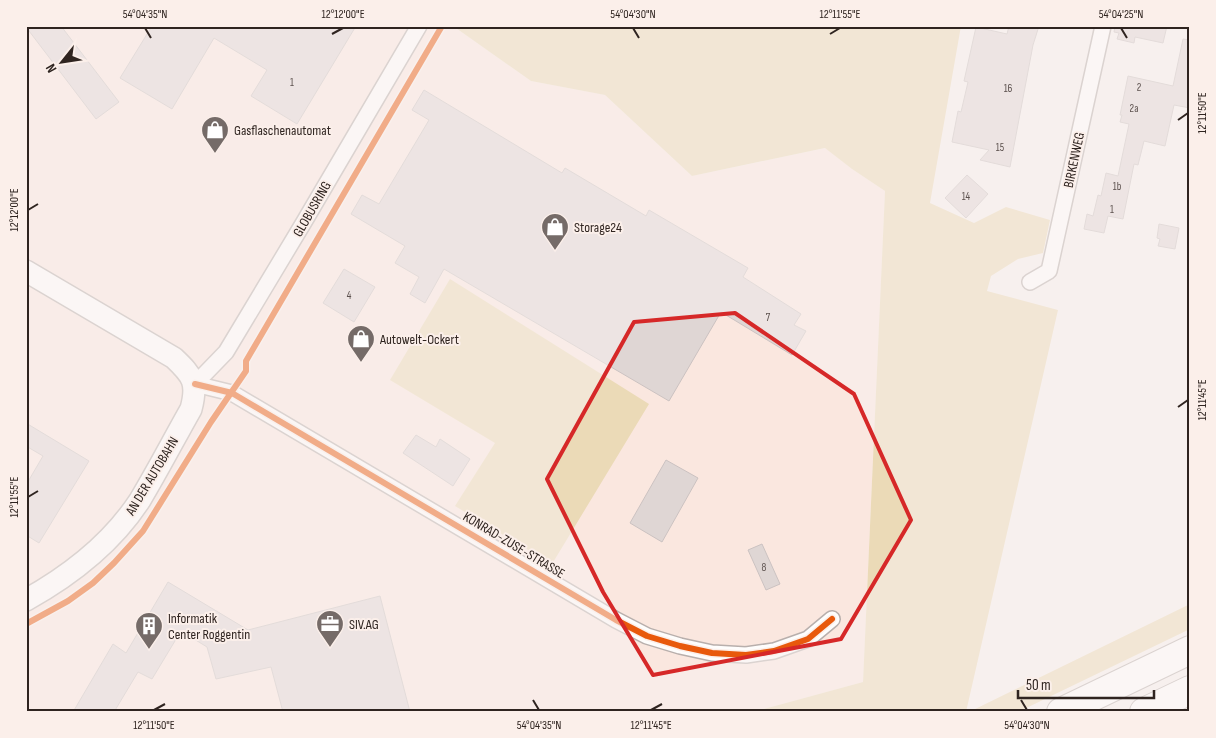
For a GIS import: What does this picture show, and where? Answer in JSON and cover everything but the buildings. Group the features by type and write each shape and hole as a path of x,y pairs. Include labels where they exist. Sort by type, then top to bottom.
{"highway":[{"path":"1061,712 1190,650"},
{"path":"1144,712 1190,690"}],"street":[{"name":"GLOBUSRING","path":"195,390 226,352 419,26"},
{"name":"BIRKENWEG","path":"1030,282 1049,271 1103,26"},
{"path":"26,271 174,358 190,375 195,390"},
{"name":"AN DER AUTOBAHN","path":"26,600 76,569 122,523 140,500 191,409 195,390"},
{"name":"KONRAD-ZUSE-STRASSE","path":"195,390 232,393 608,615 647,636 712,653 746,655 774,651 808,639 832,619"}],"highlighted area":[{"path":"735,313 854,394 911,520 841,639 653,675 603,592 547,479 634,322"}],"shaded area":[{"path":"26,26 453,26 531,81 605,95 692,176 826,148 852,169 885,191 863,682 753,712 26,712"},
{"path":"453,26 961,26 930,203 974,223 1006,207 1050,220 1043,253 1018,259 991,276 987,291 1058,310 966,712 753,712 863,682 885,191 825,148 692,176 605,95 531,81"},
{"path":"450,279 649,404 552,564 455,506 495,443 390,380"},
{"path":"1190,604 1190,629 1018,712 969,712"}],"cycle path":[{"path":"26,624 68,601 93,583 143,531 211,422 246,371 246,361 442,26"},
{"path":"195,384 232,393 616,620 647,636 712,653 746,655 774,651 808,639 832,619"}],"place":[{"name":"Gasflaschenautomat","path":"215,154"},
{"name":"Storage24","path":"555,251"},
{"name":"Autowelt-Ockert","path":"361,363"},
{"name":"SIV.AG","path":"330,648"},
{"name":"Informatik Center Roggentin","path":"149,650"}]}
